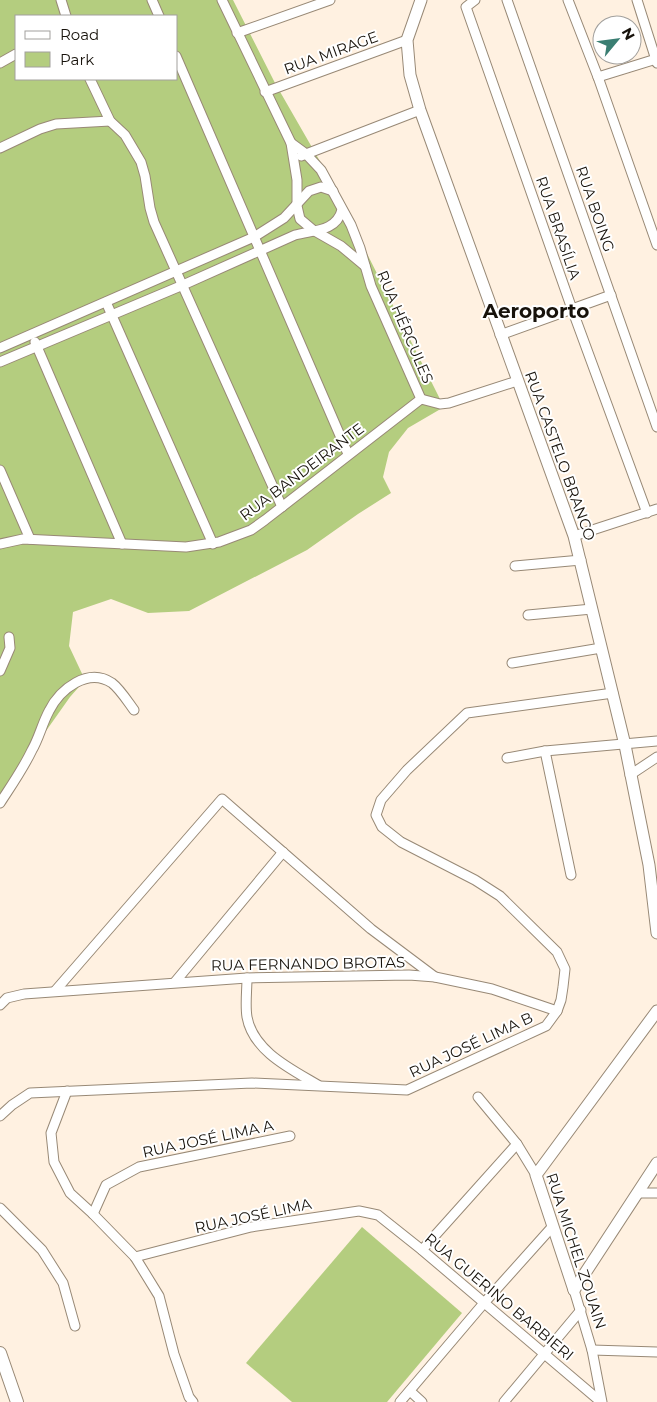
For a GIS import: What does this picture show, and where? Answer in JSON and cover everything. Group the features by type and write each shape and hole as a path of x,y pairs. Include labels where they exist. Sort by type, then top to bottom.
{"main road":[{"path":"0,1354 17,1402"}],"street":[{"path":"61,0 66,15"},
{"path":"152,0 159,15"},
{"name":"RUA HÉRCULES","path":"222,0 291,144 297,180 296,206 300,220 341,246 365,266"},
{"path":"237,33 330,0"},
{"name":"RUA CASTELO BRANCO","path":"421,0 407,40 410,75 420,110 581,560 625,745 630,775 653,863 657,933"},
{"name":"RUA BRASÍLIA","path":"475,0 466,7 572,309 647,513"},
{"name":"RUA BOING","path":"507,0 657,426"},
{"path":"568,0 598,78 657,245"},
{"path":"598,78 656,61 637,0"},
{"name":"RUA MIRAGE","path":"265,92 407,40"},
{"path":"0,63 15,55"},
{"path":"178,61 348,454"},
{"path":"90,80 110,121 125,136 141,162 150,208 282,507"},
{"path":"294,158 420,110"},
{"path":"0,148 40,129 56,124 110,121"},
{"name":"RUA HÉRCULES","path":"291,144 306,154 321,170 333,191 354,233 371,286 421,399"},
{"path":"0,348 254,237 284,218 309,191 315,188 321,187 333,191"},
{"path":"0,362 183,285 295,235 326,229 334,224 342,210"},
{"path":"500,335 611,296"},
{"path":"106,302 214,544"},
{"path":"32,334 122,544"},
{"path":"421,399 431,403 449,403 517,381"},
{"name":"RUA BANDEIRANTE","path":"0,544 8,541 30,539 186,547 214,544 235,537 251,530 282,507 421,399"},
{"path":"0,470 30,539"},
{"path":"574,536 657,509"},
{"path":"515,566 581,560"},
{"path":"528,615 592,608"},
{"path":"0,671 10,648 10,637"},
{"path":"512,663 602,648"},
{"path":"0,803 34,748 50,708 64,691 73,684 84,679 104,679 113,684 134,710"},
{"path":"557,1011 561,1000 565,969 557,952 500,896 475,880 401,842 382,827 376,815 381,800 407,770 467,714 613,693"},
{"path":"507,758 545,751 657,742"},
{"path":"545,751 571,875"},
{"path":"630,775 657,756"},
{"path":"55,991 222,800 371,929 435,977"},
{"path":"175,982 283,852"},
{"name":"RUA FERNANDO BROTAS","path":"0,1006 7,998 24,994 55,991 247,978 409,975 435,977 492,988 557,1011"},
{"path":"247,978 247,1016 256,1037 276,1059 320,1086"},
{"name":"RUA JOSÉ LIMA B","path":"0,1116 12,1104 30,1093 252,1083 407,1090 546,1026 557,1011"},
{"path":"536,1175 657,1011"},
{"path":"67,1091 51,1133 54,1162 70,1193 135,1257 159,1296 174,1354 189,1397 193,1402"},
{"name":"RUA MICHEL ZOUAIN","path":"478,1097 517,1144 536,1175 581,1310 592,1350 601,1402"},
{"name":"RUA JOSÉ LIMA A","path":"93,1214 106,1185 139,1167 290,1136"},
{"path":"422,1250 517,1144"},
{"path":"574,1290 657,1163"},
{"path":"638,1193 657,1193"},
{"path":"0,1208 42,1250 63,1283 75,1326"},
{"name":"RUA JOSÉ LIMA","path":"135,1257 251,1227 359,1211 378,1215"},
{"name":"RUA GUERINO BARBIERI","path":"378,1215 601,1402"},
{"path":"400,1402 484,1303 553,1226"},
{"path":"504,1402 581,1310"},
{"path":"592,1350 657,1352"},
{"path":"410,1391 422,1402"}],"green space":[{"path":"0,0 233,0 275,83 325,170 444,407 408,428 389,452 383,477 391,493 307,550 189,611 148,613 111,599 73,612 69,646 85,680 70,697 0,796"},
{"path":"362,1227 462,1313 387,1402 292,1402 246,1363"}],"district":[{"name":"Aeroporto","path":"536,311"}]}
